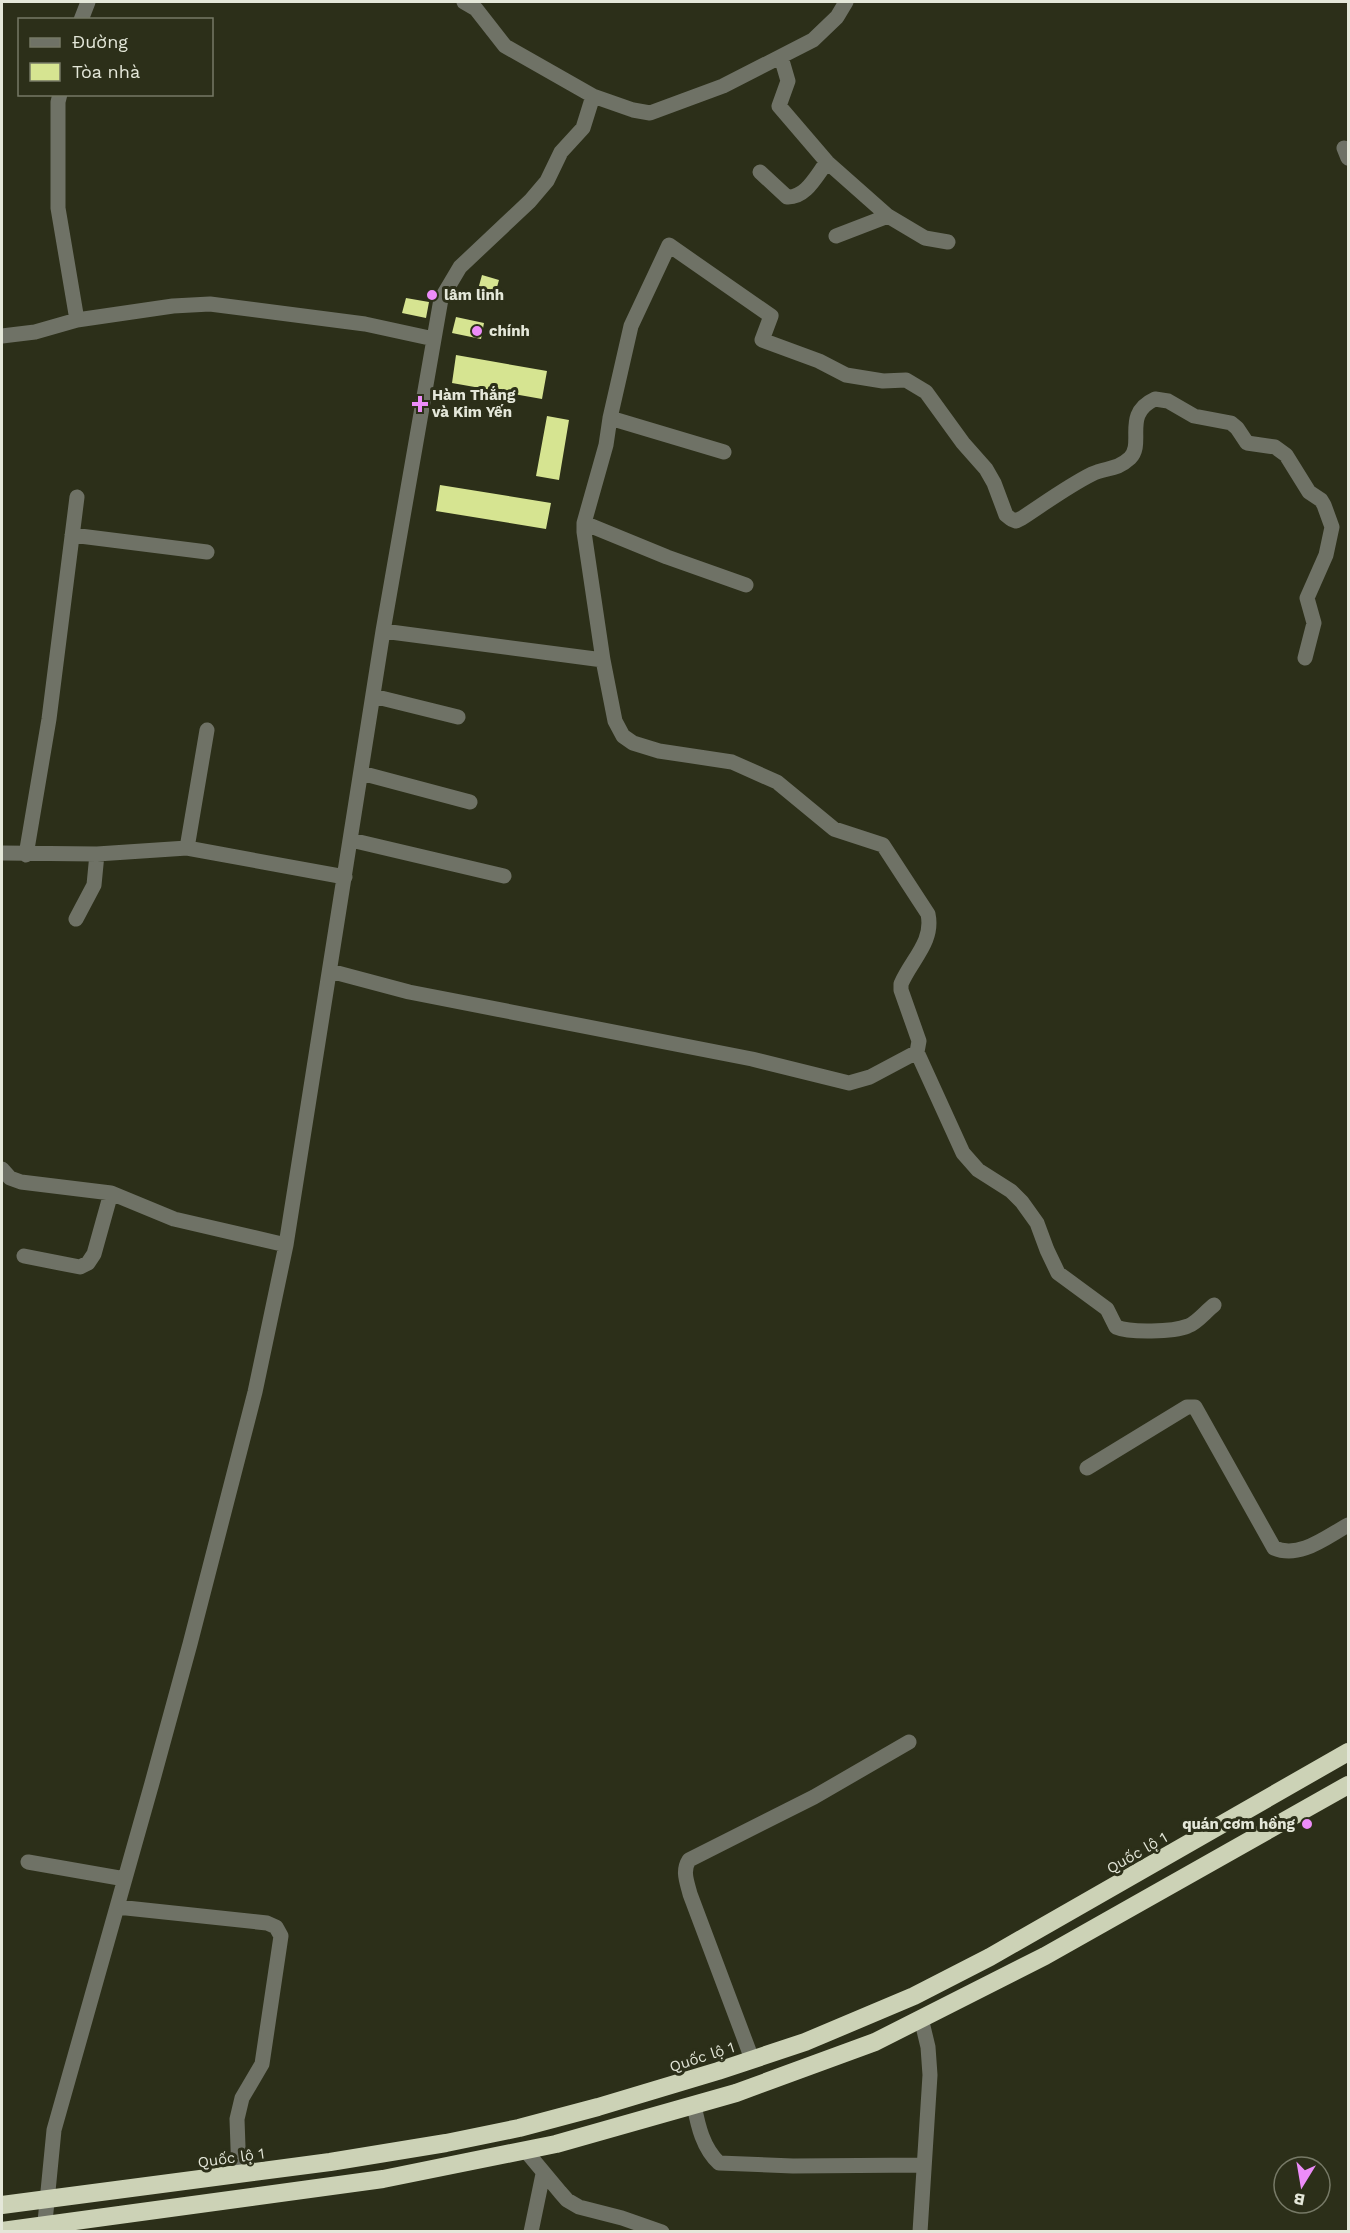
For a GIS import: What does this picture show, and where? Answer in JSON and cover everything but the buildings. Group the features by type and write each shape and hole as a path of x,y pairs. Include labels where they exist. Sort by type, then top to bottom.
{"highway":[{"name":"Quốc lộ 1","path":"2,2205 239,2175 476,2138 598,2107 752,2060 805,2042 863,2018 980,1962 1348,1752"},
{"path":"2,2231 44,2229 383,2179 556,2144 736,2093 875,2042 1045,1956 1348,1785"}],"street":[{"path":"82,18 88,2"},
{"path":"464,2 472,5 480,13 505,46 592,96 633,110 657,112 723,86 813,40 830,26 846,2"},
{"path":"781,57 788,81 779,106 827,162 888,216 925,238 948,242"},
{"path":"60,96 57,133 58,208 77,320"},
{"path":"44,2229 54,2130 180,1679 255,1392 286,1245 383,631 441,299 460,267 530,201 547,181 561,152 583,128 592,96"},
{"path":"760,172 787,197 795,197 802,193 827,162"},
{"path":"836,236 888,216"},
{"path":"1214,1305 1188,1326 1147,1332 1128,1331 1116,1327 1107,1309 1058,1273 1037,1223 1022,1202 1011,1191 972,1165 963,1153 917,1052 919,1041 901,990 901,984 927,938 930,922 928,914 883,845 834,829 777,782 739,765 715,758 659,751 633,742 623,736 615,721 603,660 584,523 606,446 610,418 634,315 669,245 771,316 762,340 819,361 846,375 883,381 906,380 926,392 986,470 994,483 1006,514 1016,521 1092,474 1112,470 1132,457 1137,417 1142,408 1155,399 1168,401 1194,416 1231,423 1247,443 1275,447 1286,455 1309,492 1321,500 1332,527 1326,555 1307,598 1314,623 1305,658"},
{"path":"2,336 35,332 77,320 173,306 210,304 382,327 434,339"},
{"path":"610,418 724,452"},
{"path":"26,855 49,719 77,497"},
{"path":"584,523 667,557 746,585"},
{"path":"72,535 207,552"},
{"path":"383,631 603,660"},
{"path":"373,696 458,717"},
{"path":"187,848 207,730"},
{"path":"361,773 470,802"},
{"path":"351,840 504,876"},
{"path":"2,853 97,854 187,848 345,877"},
{"path":"76,919 93,885 97,854"},
{"path":"330,971 409,992 752,1059 849,1083 870,1077 917,1052"},
{"path":"2,1169 10,1178 21,1182 111,1193 174,1219 286,1245"},
{"path":"24,1256 80,1267 88,1263 94,1254 111,1193"},
{"path":"1087,1468 1187,1407 1196,1407 1274,1548 1285,1553 1305,1548 1348,1525"},
{"path":"752,2060 690,1894 685,1871 686,1865 689,1860 814,1797 909,1742"},
{"path":"28,1862 125,1879"},
{"path":"117,1907 267,1923 276,1928 281,1936 262,2064 242,2098 237,2119 239,2175"},
{"path":"920,2232 929,2059 921,2018"},
{"path":"694,2105 698,2125 709,2153 719,2163 793,2166 924,2165"},
{"path":"525,2150 567,2200 579,2207 622,2218 662,2232"},
{"path":"531,2232 543,2174"}],"place":[{"name":"lâm linh","path":"432,295"},
{"name":"chính","path":"477,331"},
{"name":"Hàm Thắng và Kim Yến","path":"420,404"},
{"name":"quán cơm hồng","path":"1307,1824"}]}
